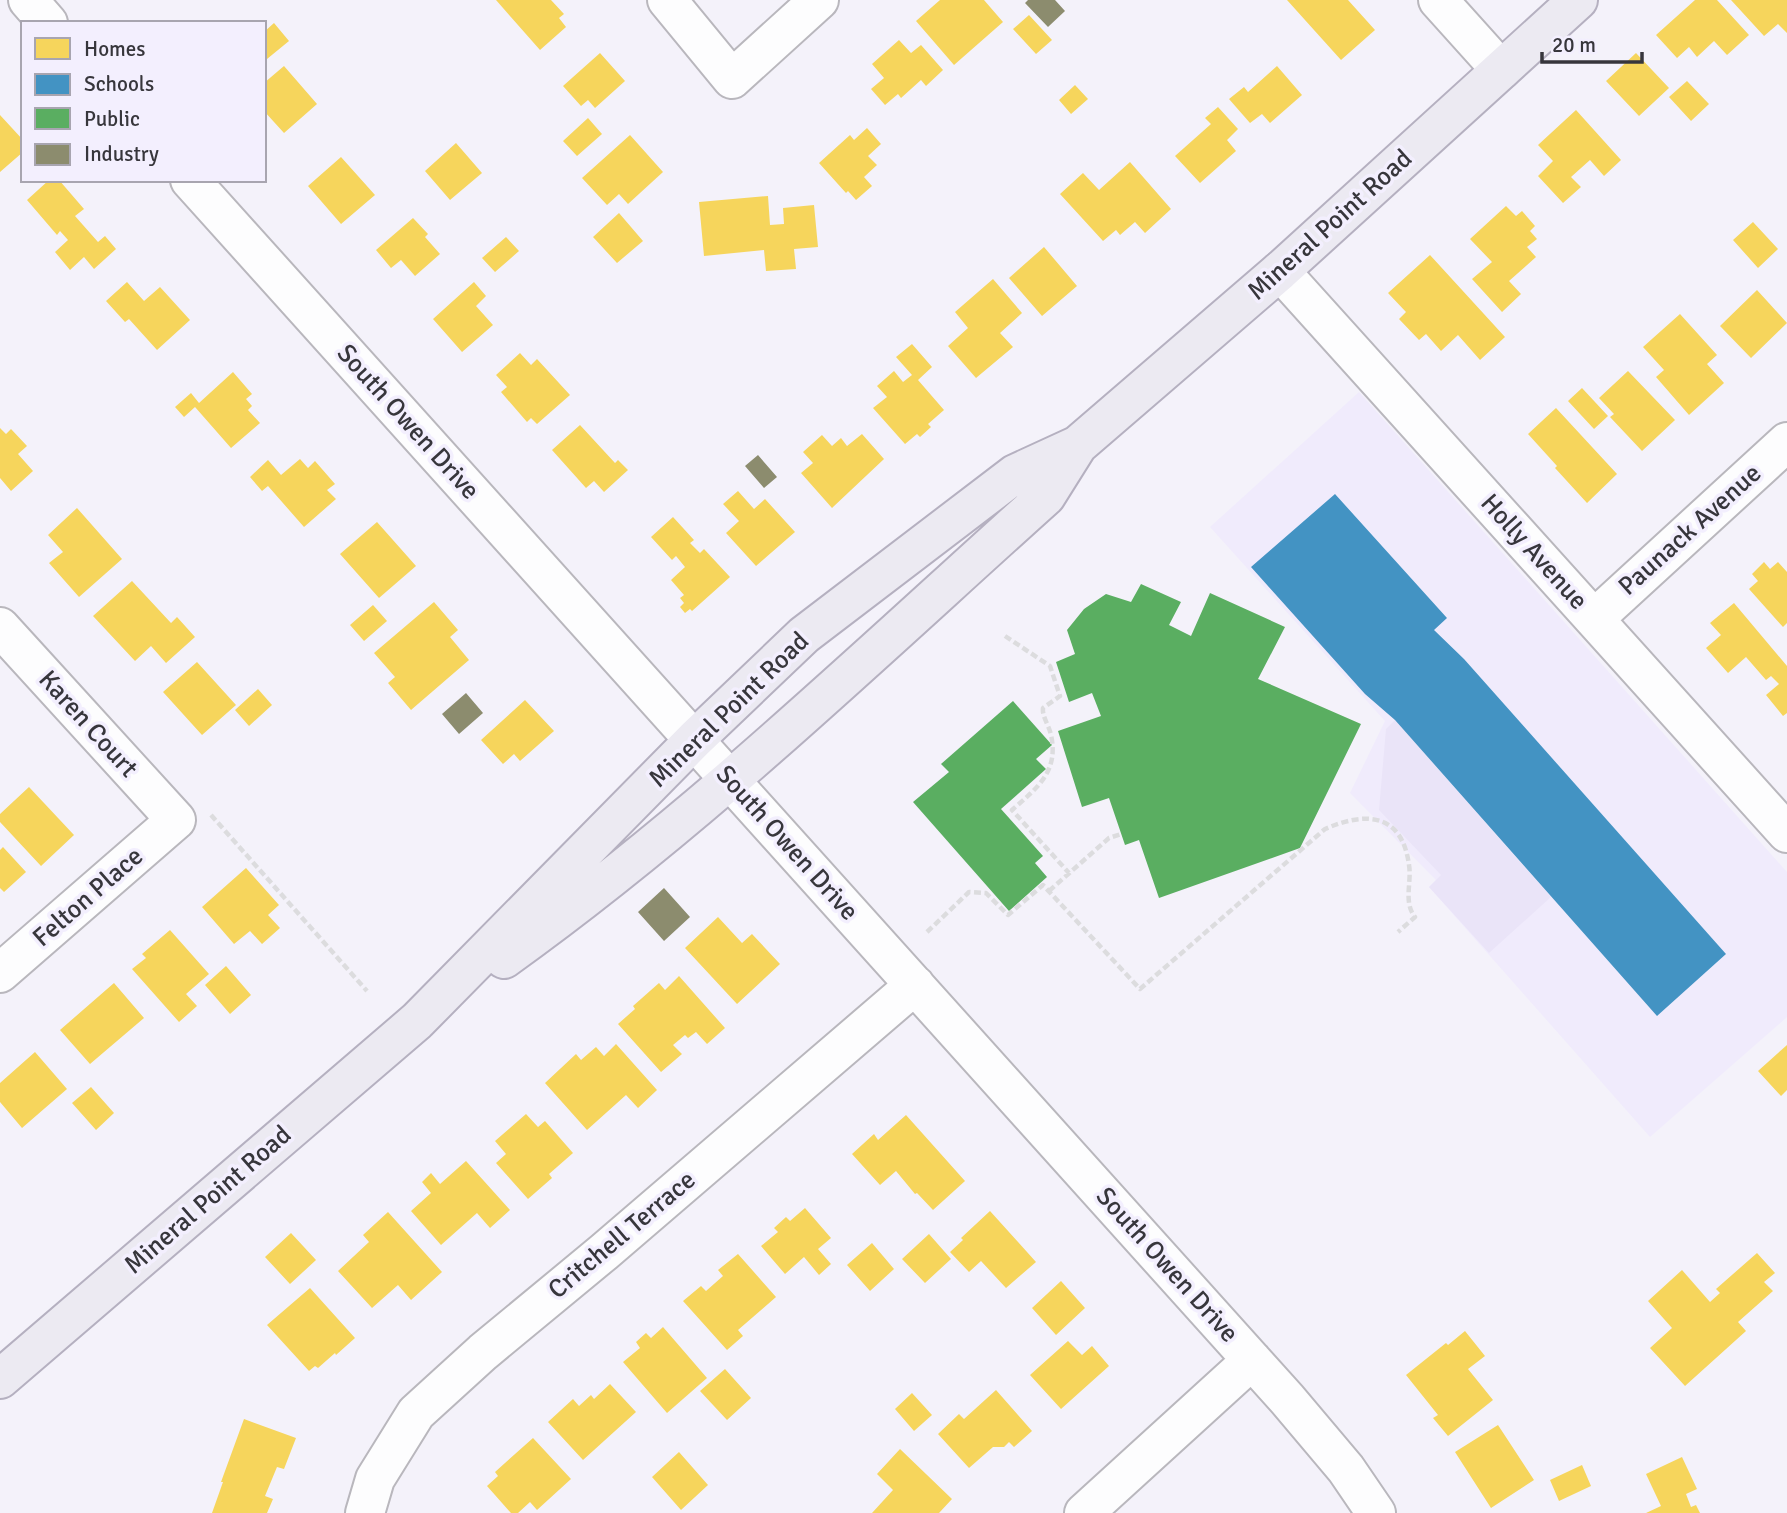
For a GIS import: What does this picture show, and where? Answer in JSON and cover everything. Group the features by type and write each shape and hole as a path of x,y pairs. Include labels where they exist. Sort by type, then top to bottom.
{"main road":[{"name":"Mineral Point Road","path":"0,1379 417,1021 695,739 804,635 1015,474 1078,445 1280,271 1578,0"},
{"name":"Mineral Point Road","path":"417,1021 571,911 730,778 1046,496 1078,445"}],"street":[{"path":"27,0 46,21"},
{"path":"667,0 732,79 819,0"},
{"path":"1438,0 1502,70"},
{"name":"South Owen Drive","path":"192,182 1252,1360 1346,1469 1376,1513"},
{"name":"Holly Avenue","path":"1280,271 1787,833"},
{"name":"Paunack Avenue","path":"1594,619 1787,442"},
{"name":"Karen Court","path":"0,627 176,820"},
{"name":"Felton Place","path":"0,973 176,820"},
{"name":"Critchell Terrace","path":"365,1513 374,1479 416,1413 483,1352 604,1252 915,985"},
{"path":"1084,1513 1252,1360"}],"path":[{"path":"1005,636 1050,666 1060,696 1042,708 1052,748 1051,763 1043,783 1012,810 1069,873"},
{"path":"176,820 198,800 367,991"},
{"path":"928,932 969,892 986,893 1008,915 1043,885 1140,989 1325,829 1362,817 1381,820 1395,830 1403,841 1409,866 1408,902 1415,917 1398,932"},
{"path":"1049,891 1110,838 1121,834"}],"shaded area":[{"path":"1359,392 1787,872 1787,1017 1650,1137 1429,887 1436,880 1350,793 1385,721 1210,527"},
{"path":"1395,720 1551,897 1489,953 1429,887 1441,875 1379,810 1386,729"}],"building: Homes":[{"path":"496,0 551,0 564,14 559,18 566,27 540,50"},
{"path":"940,0 984,0 1003,22 954,65 916,21"},
{"path":"1287,0 1348,0 1375,30 1341,60"},
{"path":"1695,0 1717,0 1749,35 1727,55 1714,41 1697,57 1689,47 1677,58 1656,35"},
{"path":"1731,0 1787,0 1787,33 1778,24 1764,36"},
{"path":"1029,15 1052,40 1036,54 1013,29"},
{"path":"274,23 289,41 267,59 266,58 266,30"},
{"path":"899,40 911,53 921,45 943,70 926,86 921,80 901,98 898,94 885,105 871,89 884,78 872,64"},
{"path":"600,53 625,81 595,108 588,100 581,106 563,86"},
{"path":"1636,53 1669,88 1639,116 1606,81"},
{"path":"284,66 317,104 284,133 266,113 266,81"},
{"path":"1277,66 1302,95 1270,123 1262,114 1250,123 1229,99 1244,87 1248,92"},
{"path":"1687,81 1709,104 1691,121 1669,97"},
{"path":"1075,85 1088,99 1071,114 1059,100"},
{"path":"1218,107 1238,129 1227,140 1236,151 1200,183 1175,156 1211,124 1205,118"},
{"path":"1576,110 1621,160 1604,176 1590,160 1571,177 1581,187 1563,203 1538,176 1553,161 1538,145"},
{"path":"0,115 21,138 21,154 0,172"},
{"path":"588,118 602,134 577,156 563,141"},
{"path":"867,128 881,144 868,156 877,165 864,177 872,186 856,200 848,191 846,193 819,163 850,135 854,140"},
{"path":"630,135 663,172 628,204 619,194 607,205 582,178"},
{"path":"456,143 482,173 450,200 425,171"},
{"path":"341,157 375,195 341,224 308,186"},
{"path":"1130,162 1171,209 1145,233 1135,222 1120,235 1116,230 1103,241 1060,194 1083,173 1099,190"},
{"path":"47,182 61,182 84,209 75,216 98,242 105,236 116,249 94,269 84,257 70,270 55,252 68,240 60,231 57,235 27,200"},
{"path":"768,196 770,225 784,224 783,208 814,205 818,247 794,249 796,269 766,271 764,250 704,256 699,202"},
{"path":"1506,206 1516,216 1522,211 1535,226 1530,231 1537,239 1527,247 1536,257 1509,281 1521,294 1502,312 1472,279 1492,262 1470,239"},
{"path":"619,213 643,241 617,263 593,237"},
{"path":"413,218 428,234 425,237 440,254 415,276 401,260 391,268 376,250"},
{"path":"1753,222 1778,249 1758,268 1733,240"},
{"path":"506,237 519,251 495,272 482,258"},
{"path":"1044,247 1077,286 1042,316 1009,278"},
{"path":"1430,255 1505,337 1480,360 1458,335 1441,351 1426,334 1419,340 1399,319 1406,312 1388,293"},
{"path":"993,279 1022,313 1000,333 1013,347 976,378 948,346 968,328 955,312"},
{"path":"127,282 144,301 160,287 190,320 157,350 129,319 125,322 106,301"},
{"path":"474,282 486,296 476,306 493,325 462,352 433,319"},
{"path":"1757,290 1787,323 1751,358 1720,326"},
{"path":"1680,314 1717,355 1707,364 1724,383 1689,415 1656,377 1664,370 1643,347"},
{"path":"912,344 932,367 918,380 944,410 928,424 931,427 920,437 917,434 905,444 873,408 887,397 877,386 894,371 903,382 912,375 896,357"},
{"path":"520,353 531,365 537,359 570,395 537,424 531,418 527,422 501,392 507,387 496,375"},
{"path":"1628,371 1675,420 1642,451 1610,417 1614,414 1599,398"},
{"path":"233,372 252,394 246,399 252,406 248,410 260,423 231,448 195,407 184,417 175,407 191,393 199,403"},
{"path":"1582,388 1608,416 1594,429 1568,401"},
{"path":"1556,408 1617,474 1587,503 1528,434"},
{"path":"580,425 615,463 618,460 628,470 604,492 594,481 586,488 552,450"},
{"path":"0,428 6,434 11,429 27,446 18,454 33,471 11,491 0,478"},
{"path":"862,434 884,459 832,508 801,473 813,463 803,452 822,435 832,446 841,438 847,446"},
{"path":"300,459 308,468 315,461 335,484 327,490 336,499 304,527 268,486 262,491 250,477 268,460 281,475"},
{"path":"738,491 754,509 765,499 795,532 756,566 726,533 739,521 723,504"},
{"path":"77,508 122,559 79,597 49,563 63,552 48,535"},
{"path":"673,517 694,540 690,543 700,553 704,549 730,577 692,611 690,609 685,613 680,607 684,603 680,598 684,595 671,580 685,567 676,556 672,560 651,537"},
{"path":"377,522 416,566 379,598 340,554"},
{"path":"1764,562 1770,569 1778,562 1787,572 1787,623 1783,627 1749,589 1758,581 1752,574"},
{"path":"132,581 171,623 177,617 195,637 166,663 151,646 135,661 93,616"},
{"path":"434,602 458,630 450,637 469,660 411,710 388,683 395,677 374,653"},
{"path":"1734,603 1787,666 1787,713 1783,716 1766,695 1779,684 1771,676 1766,680 1746,657 1728,673 1706,648 1721,635 1710,623"},
{"path":"373,605 387,621 364,641 350,625"},
{"path":"197,662 236,705 202,735 163,692"},
{"path":"258,689 272,705 249,726 235,710"},
{"path":"525,700 554,731 520,761 514,754 503,764 481,740"},
{"path":"29,787 74,835 41,866 0,822 0,814"},
{"path":"3,847 26,872 4,892 0,888 0,850"},
{"path":"246,868 279,905 268,915 280,928 262,944 250,931 234,944 202,907"},
{"path":"718,917 742,943 752,934 780,964 737,1004 685,948"},
{"path":"170,930 209,974 186,994 197,1006 179,1022 132,969 146,958 142,954"},
{"path":"226,966 251,995 230,1014 205,985"},
{"path":"679,976 725,1028 707,1044 696,1032 688,1038 685,1035 673,1045 682,1054 661,1072 618,1024 635,1009 633,1006 659,983 665,990"},
{"path":"114,983 144,1018 90,1064 60,1030"},
{"path":"616,1044 657,1090 638,1108 626,1095 587,1130 545,1083 576,1054 581,1060 596,1047 604,1056"},
{"path":"1787,1045 1787,1090 1781,1096 1758,1071"},
{"path":"35,1052 67,1089 22,1128 0,1102 0,1083"},
{"path":"91,1087 114,1113 96,1130 72,1103"},
{"path":"526,1114 538,1127 545,1121 573,1153 549,1174 552,1178 528,1199 496,1163 506,1154 495,1141"},
{"path":"906,1115 965,1181 933,1210 896,1171 880,1185 852,1154 874,1134 878,1140"},
{"path":"466,1161 510,1210 490,1228 477,1213 441,1245 411,1211 431,1193 422,1182 431,1173 440,1184"},
{"path":"805,1208 831,1238 818,1249 831,1264 819,1275 804,1257 785,1274 761,1246 778,1232 774,1228 786,1217 790,1221"},
{"path":"990,1211 1036,1262 1006,1288 981,1261 969,1272 950,1252"},
{"path":"388,1212 442,1272 411,1300 398,1285 372,1308 338,1271 369,1242 363,1235"},
{"path":"291,1233 316,1260 290,1284 265,1257"},
{"path":"929,1234 951,1259 925,1283 902,1259"},
{"path":"872,1243 894,1269 870,1291 847,1265"},
{"path":"1757,1253 1775,1273 1764,1282 1773,1291 1738,1322 1746,1331 1685,1386 1650,1348 1672,1328 1648,1301 1682,1270 1710,1302 1720,1293 1716,1289"},
{"path":"738,1254 776,1297 738,1330 743,1336 727,1350 683,1301 701,1286 706,1291 723,1276 718,1270"},
{"path":"1061,1281 1085,1308 1056,1335 1032,1308"},
{"path":"310,1288 355,1338 318,1368 315,1366 309,1371 267,1325"},
{"path":"663,1327 707,1378 667,1413 623,1362 640,1348 636,1342 646,1333 651,1338"},
{"path":"1465,1331 1485,1356 1468,1369 1493,1400 1448,1436 1433,1418 1438,1415 1406,1375"},
{"path":"1068,1341 1082,1355 1092,1346 1109,1366 1061,1409 1030,1375"},
{"path":"725,1369 751,1398 727,1420 700,1391"},
{"path":"610,1384 636,1412 583,1460 548,1422 573,1399 579,1406 591,1395 594,1399"},
{"path":"996,1390 1032,1431 1014,1447 1009,1442 1004,1447 993,1447 969,1468 938,1434 959,1414 964,1419"},
{"path":"912,1393 932,1415 914,1431 895,1409"},
{"path":"244,1419 296,1438 284,1469 277,1467 265,1496 273,1499 267,1513 212,1513 221,1482"},
{"path":"1498,1425 1534,1480 1491,1508 1455,1452"},
{"path":"533,1438 571,1479 537,1510 530,1502 518,1513 511,1513 487,1486 498,1476 495,1472"},
{"path":"900,1449 952,1499 939,1513 872,1513 893,1490 877,1474"},
{"path":"679,1452 708,1485 681,1510 652,1477"},
{"path":"1682,1457 1697,1489 1686,1494 1691,1507 1696,1505 1700,1513 1646,1513 1661,1506 1646,1474"},
{"path":"1582,1465 1591,1486 1559,1501 1550,1480"}],"building: Schools":[{"path":"1335,494 1447,618 1434,630 1464,659 1726,954 1657,1016 1395,720 1365,694 1251,567"}],"building: Public":[{"path":"1141,584 1181,602 1169,625 1191,636 1210,593 1285,627 1258,679 1361,724 1300,848 1159,898 1139,840 1125,845 1109,798 1082,807 1058,731 1101,716 1092,693 1069,702 1056,662 1075,654 1067,630 1084,609 1106,594 1131,602"},
{"path":"1013,701 1052,745 1036,759 1046,769 1001,809 1043,856 1035,863 1047,877 1009,911 913,802 949,772 941,764"}],"building: Industry":[{"path":"1028,0 1055,0 1065,11 1048,27 1025,3"},
{"path":"758,455 777,477 764,488 745,466"},
{"path":"466,693 483,713 459,734 442,714"},
{"path":"664,888 690,917 664,941 638,912"}]}
